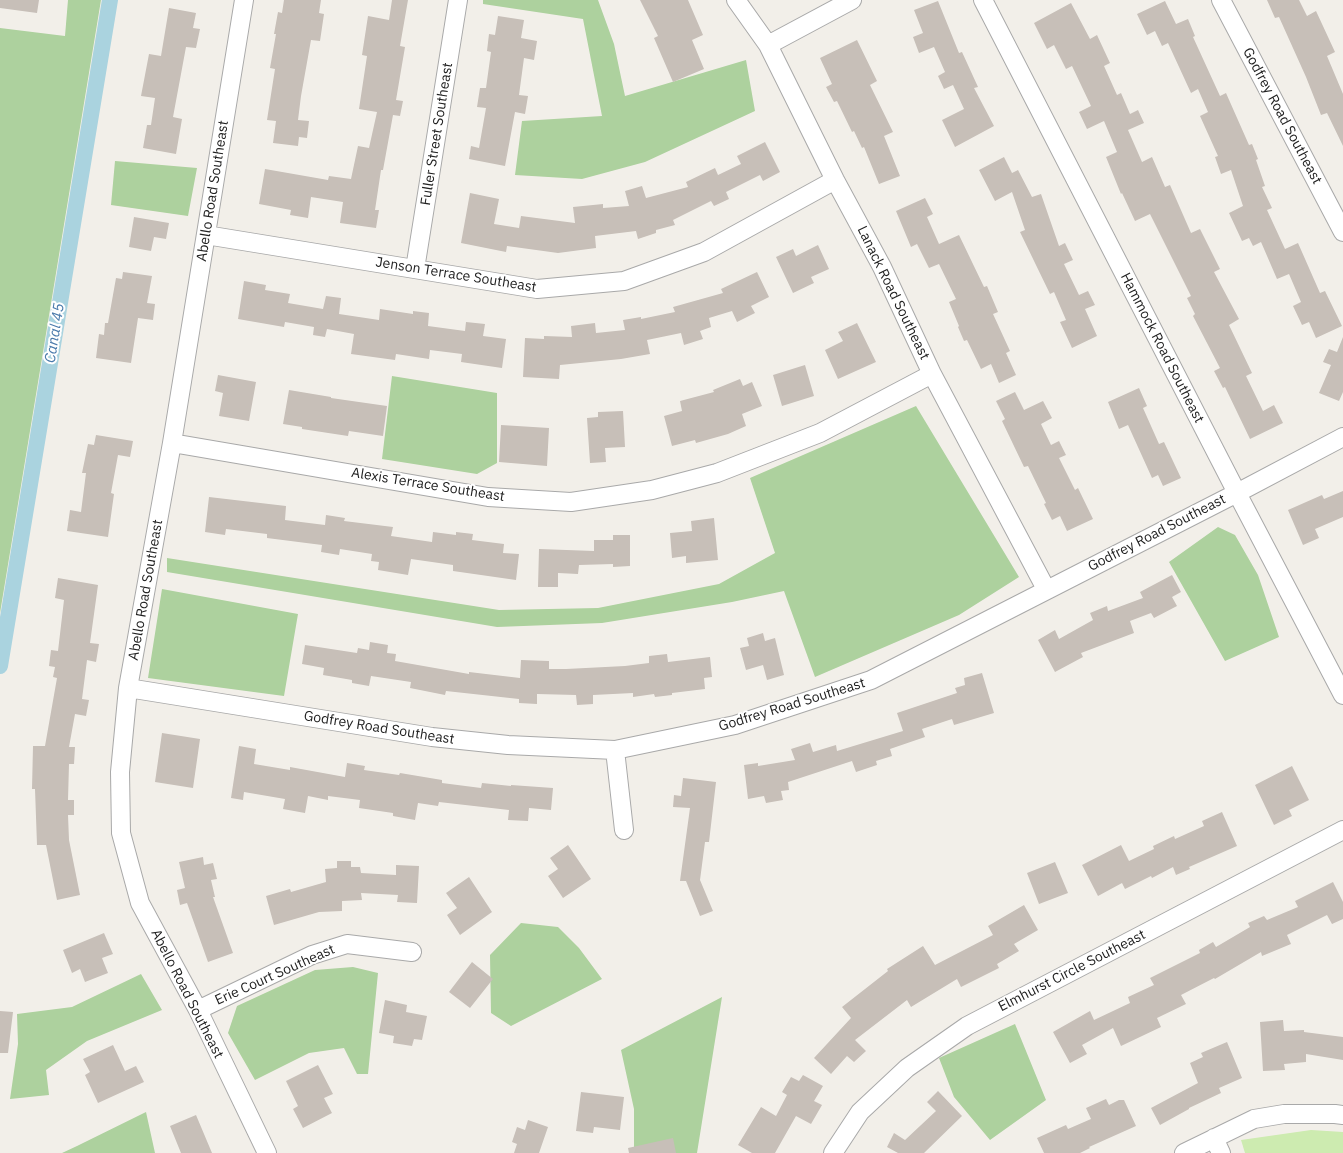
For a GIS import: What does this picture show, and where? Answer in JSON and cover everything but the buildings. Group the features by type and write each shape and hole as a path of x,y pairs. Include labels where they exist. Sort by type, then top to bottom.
{"street":[{"name":"Abello Road Southeast","path":"244,0 172,443 128,688 120,772 121,833 140,903 198,1010 267,1153"},
{"name":"Fuller Street Southeast","path":"415,269 458,0"},
{"name":"Lanack Road Southeast","path":"736,0 768,45 835,180 882,267 932,374 1046,589"},
{"path":"768,45 852,0"},
{"name":"Hammock Road Southeast","path":"983,0 1343,695"},
{"name":"Godfrey Road Southeast","path":"1221,0 1343,232"},
{"name":"Jenson Terrace Southeast","path":"206,235 537,289 624,281 704,252 835,180"},
{"name":"Alexis Terrace Southeast","path":"172,443 488,497 571,502 652,490 717,473 820,432 932,374"},
{"name":"Godfrey Road Southeast","path":"128,688 432,737 508,745 615,750 736,725 870,680 1343,437"},
{"path":"615,750 624,830"},
{"name":"Elmhurst Circle Southeast","path":"833,1153 860,1112 907,1068 967,1026 1343,830"},
{"name":"Erie Court Southeast","path":"198,1010 312,956 347,944 412,952"},
{"path":"1184,1153 1217,1146 1254,1119 1284,1114 1343,1115"}],"green space":[{"path":"68,0 101,0 0,613 0,28 65,36"},
{"path":"483,0 598,0 614,44 625,96 746,60 755,111 645,162 582,179 515,175 522,121 602,116 583,19 483,4"},
{"path":"115,161 197,168 188,216 111,205"},
{"path":"392,376 497,393 497,463 477,474 382,459"},
{"path":"916,406 1019,577 959,615 815,677 784,591 732,602 602,623 497,627 167,572 167,558 499,610 598,608 719,584 775,553 750,478"},
{"path":"1218,527 1235,535 1258,575 1279,637 1225,661 1169,562"},
{"path":"162,589 298,614 284,696 148,678"},
{"path":"521,923 558,927 579,948 602,979 511,1026 491,1013 490,955"},
{"path":"353,967 378,973 368,1074 357,1074 344,1048 309,1053 255,1080 228,1033 237,1006 315,970"},
{"path":"141,974 162,1010 87,1041 46,1070 49,1095 10,1099 18,1044 17,1014 72,1007"},
{"path":"722,997 697,1153 634,1153 634,1109 621,1050"},
{"path":"1015,1024 1046,1100 990,1140 954,1097 939,1058"},
{"path":"146,1112 155,1153 62,1153 77,1146"},
{"path":"1311,1130 1343,1132 1343,1153 1245,1153 1241,1140"}],"waterway":[{"name":"Canal 45","path":"0,666 110,0"}]}
